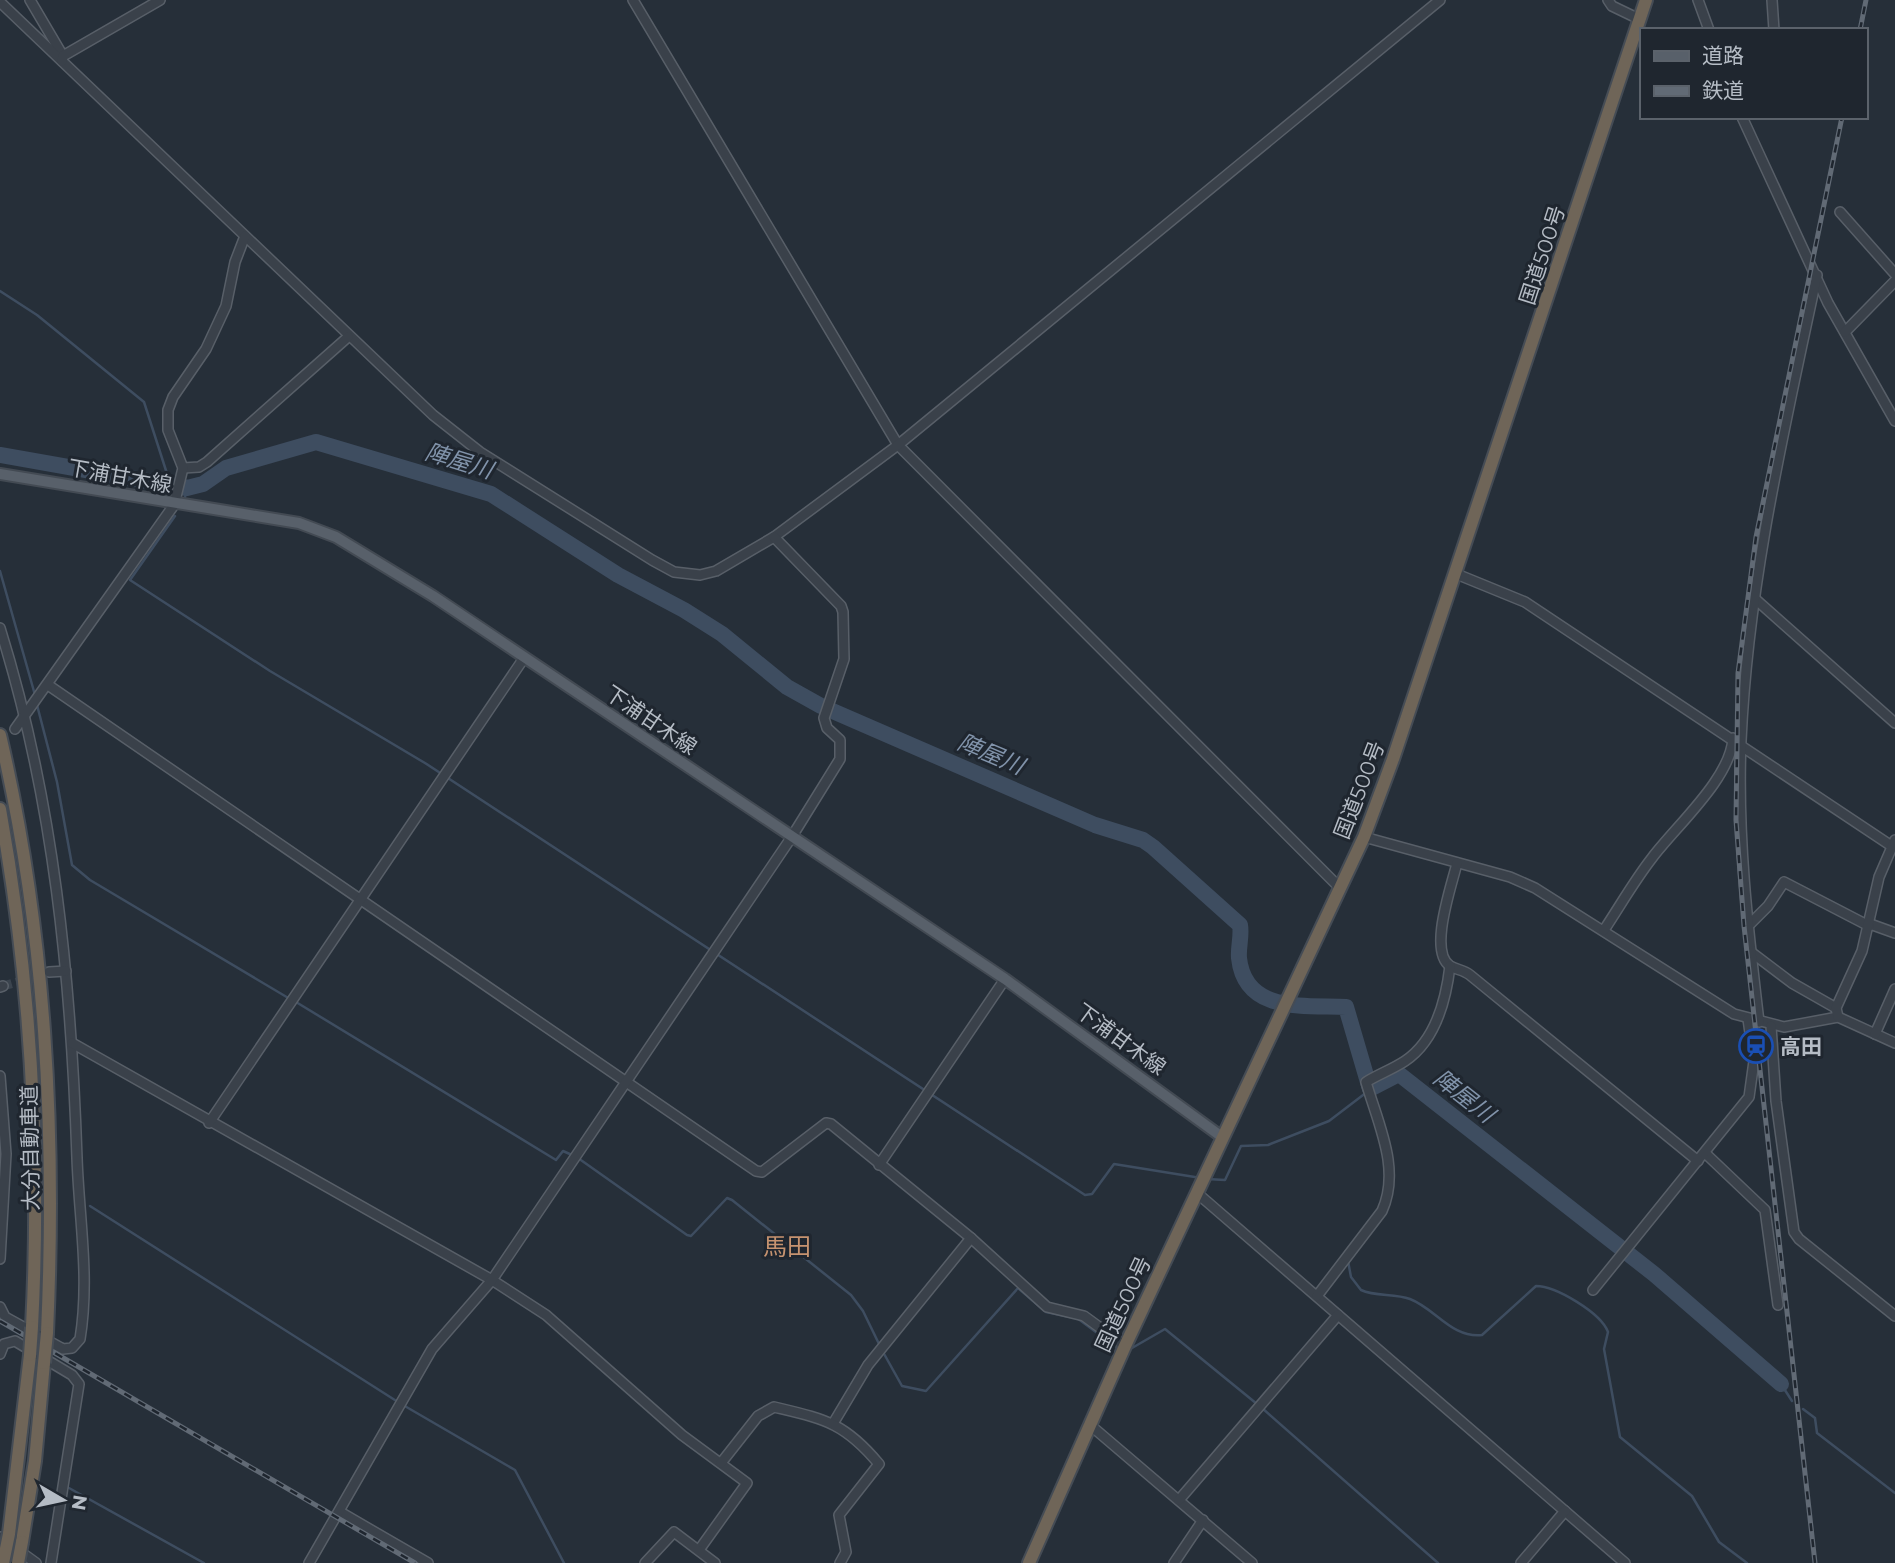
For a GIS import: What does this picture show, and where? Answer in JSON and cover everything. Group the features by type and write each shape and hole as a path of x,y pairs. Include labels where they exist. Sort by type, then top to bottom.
{"highway":[{"name":"国道500号","path":"1029,1563 1089,1424 1364,837 1393,759 1646,0"},
{"name":"大分自動車道","path":"0,735 23,849 44,1022 51,1152 47,1333 35,1461 18,1563"},
{"name":"大分自動車道","path":"0,809 24,969 33,1076 37,1233 30,1355 4,1535 3,1563"}],"main road":[{"name":"下浦甘木線","path":"0,474 299,523 336,537 382,562 1005,979 1222,1137"}],"street":[{"path":"30,0 63,59"},
{"path":"63,59 160,0"},
{"path":"633,0 898,445 1340,888"},
{"path":"0,2 63,59 348,337 464,440 674,572 700,575 716,571 774,537 898,445 1440,0"},
{"path":"1608,0 1612,6 1639,19"},
{"path":"1698,0 1708,28"},
{"path":"1772,0 1774,28"},
{"path":"1743,119 1845,332 1895,421"},
{"path":"1840,212 1895,274"},
{"path":"15,729 175,501 181,473 168,430 168,410 173,397 206,349 226,306 235,262 245,236"},
{"path":"1759,1022 1748,926 1737,741 1761,540 1817,275"},
{"path":"1845,332 1895,281"},
{"path":"181,473 207,462 348,337"},
{"path":"309,1563 432,1349 492,1280 791,838 842,753 840,740 827,727 824,718 844,659 841,606 774,537"},
{"path":"1364,837 1535,888 1604,930 1718,1007 1771,1026 1802,1025 1837,1012 1870,925 1879,877 1892,847 1737,741 1525,602 1454,573"},
{"path":"1753,597 1895,723"},
{"path":"0,628 41,790 65,943 83,1227 83,1320 80,1339 72,1348 63,1349 5,1317 0,1307"},
{"path":"209,1123 524,657"},
{"path":"47,685 360,901 762,1172 826,1123 831,1124 971,1238 1047,1307 1084,1316 1125,1346"},
{"path":"1604,930 1651,859 1721,773 1737,741"},
{"path":"1457,863 1440,939 1444,958 1450,966 1471,975 1699,1161"},
{"path":"1748,926 1768,906 1784,882 1870,925 1895,933"},
{"path":"1751,952 1837,1012 1895,1043"},
{"path":"1318,1296 1382,1211 1389,1195 1391,1177 1387,1153 1366,1082 1404,1062 1421,1048 1431,1033 1445,995 1450,966"},
{"path":"49,972 66,971"},
{"path":"879,1165 1005,979"},
{"path":"1875,1034 1895,989"},
{"path":"1593,1290 1749,1097 1754,1061 1748,1019"},
{"path":"1771,1026 1776,1101 1794,1232 1895,1317"},
{"path":"72,1043 209,1123 492,1280 546,1315 682,1435 747,1483 699,1550"},
{"path":"0,1076 6,1154 0,1259"},
{"path":"1705,1153 1765,1210 1778,1305"},
{"path":"1197,1193 1625,1563"},
{"path":"834,1422 868,1365 971,1238"},
{"path":"1179,1500 1338,1315"},
{"path":"0,1354 4,1344 15,1341 72,1375 79,1384 51,1563"},
{"path":"721,1463 768,1408 774,1407 834,1422 860,1441 879,1464 839,1514 846,1552 841,1563"},
{"path":"1089,1424 1252,1563"},
{"path":"1521,1563 1565,1511"},
{"path":"340,1512 428,1563"},
{"path":"1174,1563 1203,1520"},
{"path":"646,1563 674,1532 715,1563"},
{"path":"4,1535 36,1563"}],"waterway":[{"path":"0,291 37,315 144,402 170,483"},
{"name":"陣屋川","path":"0,455 187,488 203,484 226,468 316,442 491,494 618,575 684,610 722,634 787,687 821,706 1095,825 1143,840 1240,925 1239,958 1244,976 1253,989 1265,998 1280,1003 1346,1007 1370,1089 1399,1074 1654,1274 1781,1384"},
{"path":"185,497 187,488"},
{"path":"175,516 130,580 270,671 425,763 1085,1195 1092,1194 1114,1164 1201,1178"},
{"path":"0,571 35,695"},
{"path":"37,705 57,782 72,865 90,880 290,999"},
{"path":"296,1002 556,1160 563,1151 572,1155"},
{"path":"1207,1179 1225,1180 1241,1146 1268,1145 1329,1121 1367,1092"},
{"path":"578,1158 687,1235 691,1236 727,1198 732,1200 851,1295 863,1311 880,1346"},
{"path":"90,1206 398,1402"},
{"path":"1348,1261 1351,1277 1361,1290 1410,1299 1452,1328 1471,1335 1482,1335 1536,1286 1555,1291 1587,1309 1608,1332 1604,1349 1620,1437 1692,1496 1719,1542 1747,1563"},
{"path":"883,1352 902,1386 926,1391 1018,1288 1046,1312 1070,1317"},
{"path":"1077,1318 1116,1347"},
{"path":"1132,1348 1165,1329 1257,1404"},
{"path":"1781,1384 1792,1401"},
{"path":"403,1405 515,1470 564,1563"},
{"path":"1262,1408 1438,1563"},
{"path":"1803,1409 1815,1418 1817,1433 1895,1493"},
{"path":"69,1488 204,1563"}],"tunnel":[{"path":"3,986 42,975"}],"railway":[{"path":"1860,28 1866,0"},
{"path":"1815,1563 1744,926 1736,820 1738,673 1756,537 1842,119"},
{"path":"0,1321 415,1563"}],"place":[{"name":"高田","path":"1756,1046"}],"district":[{"name":"馬田","path":"787,1246"}]}
